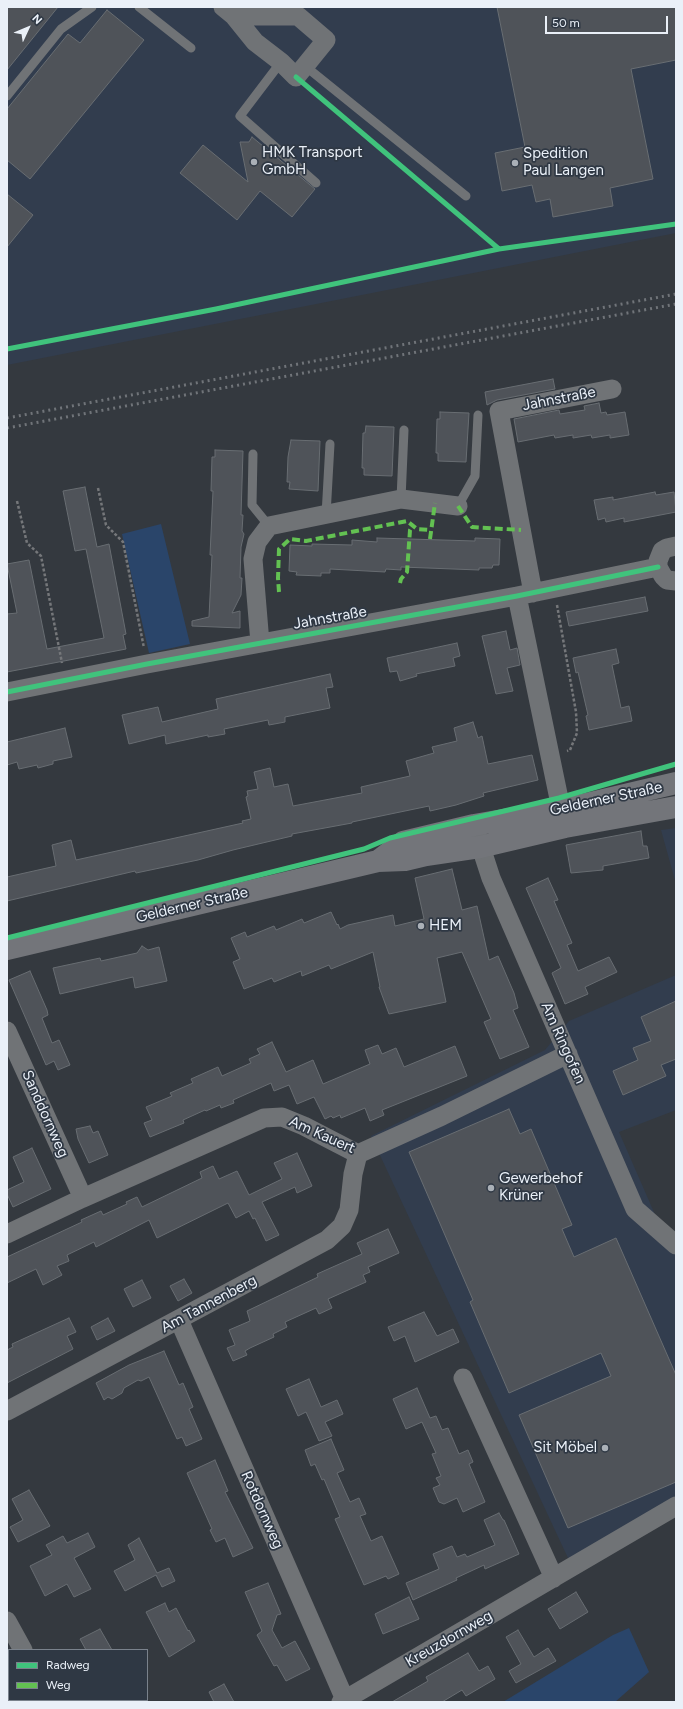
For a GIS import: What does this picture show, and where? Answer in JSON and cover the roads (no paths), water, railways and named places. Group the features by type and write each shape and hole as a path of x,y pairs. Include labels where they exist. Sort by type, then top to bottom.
{"main road":[{"name":"Gelderner Straße","path":"7,949 378,861 405,860 480,847 563,818 676,783"},
{"name":"Gelderner Straße","path":"378,861 403,842 474,825 676,807"}],"street":[{"path":"228,11 275,12 298,16 326,40 296,78 281,62 255,42 228,11"},
{"name":"Jahnstraße","path":"563,818 551,761 499,411 612,389"},
{"path":"260,643 253,559 256,542 269,526 401,499 458,506"},
{"path":"676,546 662,551 659,556 658,567 663,576 668,580 676,581"},
{"name":"Jahnstraße","path":"7,692 147,664 525,594 658,567"},
{"name":"Am Ringofen","path":"474,825 491,878 635,1209 676,1245"},
{"name":"Sanddornweg","path":"7,1031 83,1198"},
{"name":"Am Kauert","path":"7,1234 83,1198 264,1118 282,1117 304,1126 358,1154 442,1116 568,1054"},
{"name":"Am Tannenberg","path":"7,1411 180,1320 327,1240 342,1226 348,1210 353,1174 358,1154"},
{"name":"Rotdornweg","path":"180,1320 344,1701"},
{"path":"463,1378 554,1578"},
{"name":"Kreuzdornweg","path":"344,1701 676,1506"},
{"path":"7,1621 22,1649"}],"lane":[{"path":"7,96 61,29 92,7"},
{"path":"138,7 191,48"},
{"path":"281,62 240,116 316,183"},
{"path":"305,66 466,196"},
{"path":"458,506 475,476 478,415"},
{"path":"401,499 404,430"},
{"path":"326,515 330,444"},
{"path":"253,454 252,506 269,526"}],"railway":[{"path":"7,418 676,294"},
{"path":"7,428 676,304"}],"place":[{"name":"HMK Transport GmbH","path":"254,162"},
{"name":"Spedition Paul Langen","path":"515,163"},
{"name":"HEM","path":"421,926"},
{"name":"Gewerbehof Krüner","path":"491,1188"},
{"name":"Sit Möbel","path":"605,1448"}]}
